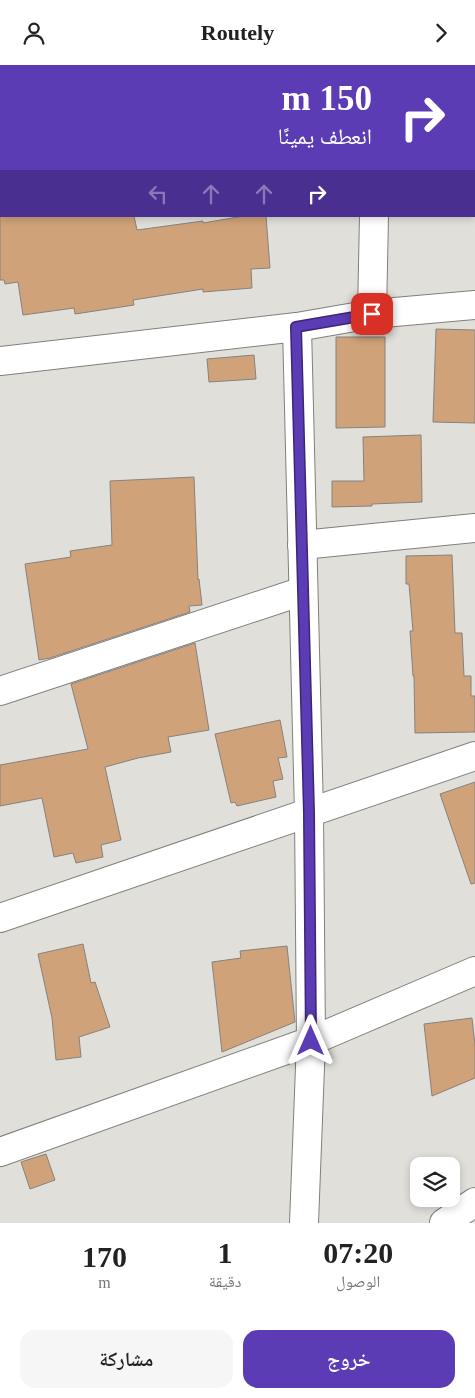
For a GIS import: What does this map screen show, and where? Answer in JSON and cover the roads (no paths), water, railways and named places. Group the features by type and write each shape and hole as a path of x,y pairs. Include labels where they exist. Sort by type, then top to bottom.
{"street":[{"path":"372,314 374,217"},
{"path":"0,361 296,327 372,314 475,305"},
{"path":"296,327 309,813 311,1041 304,1223"},
{"path":"302,545 475,528"},
{"path":"0,691 303,591"},
{"path":"0,918 475,756"},
{"path":"0,1152 311,1041 475,971"},
{"path":"444,1223 475,1202"}]}
